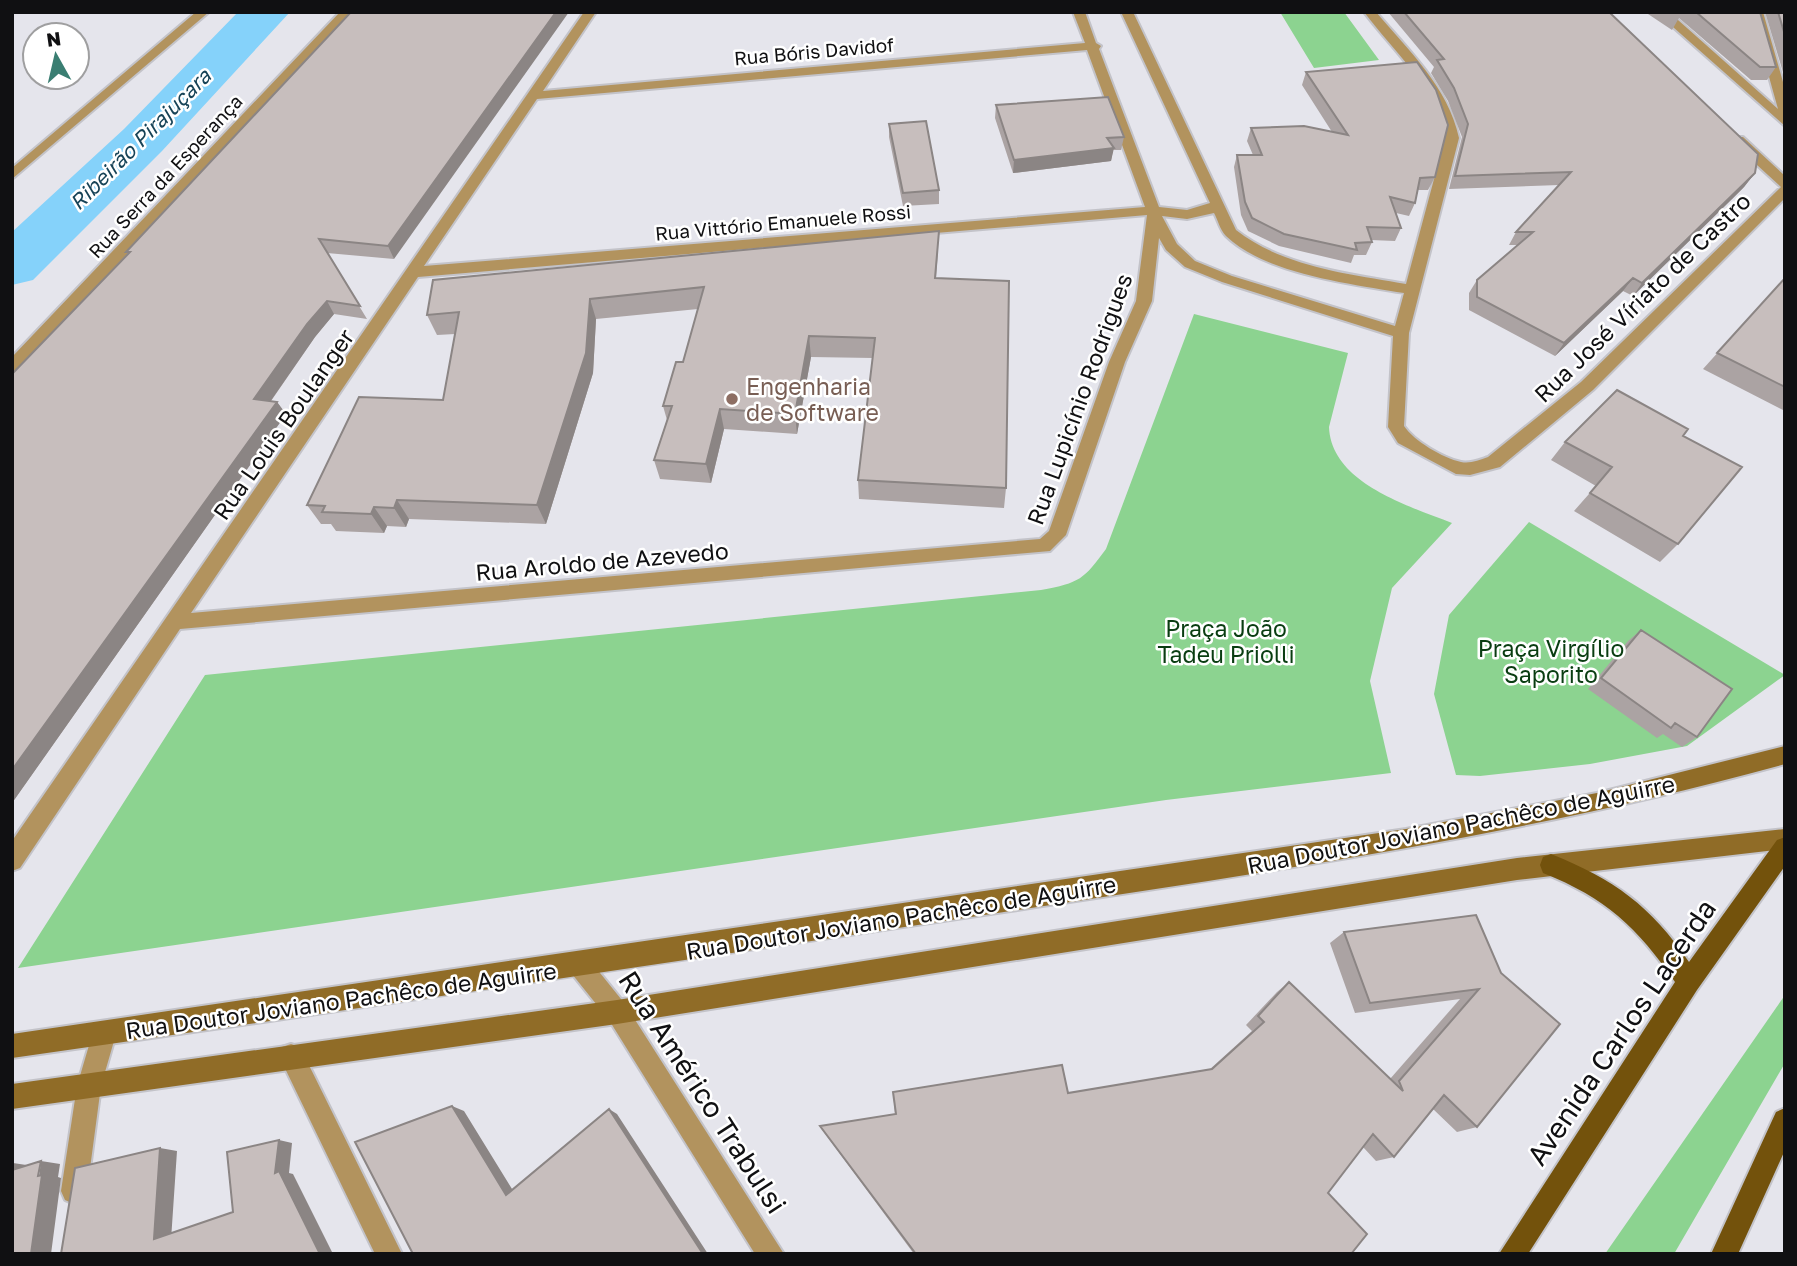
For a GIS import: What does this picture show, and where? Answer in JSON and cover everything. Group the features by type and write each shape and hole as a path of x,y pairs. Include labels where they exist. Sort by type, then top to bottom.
{"main road":[{"name":"Rua Doutor Joviano Pachêco de Aguirre","path":"12,1046 580,966 1234,866 1481,825 1661,788 1785,755"},
{"name":"Rua Doutor Joviano Pachêco de Aguirre","path":"12,1097 617,1012 1551,865 1785,839"},
{"name":"Avenida Carlos Lacerda","path":"1512,1254 1689,982 1785,847"},
{"path":"1551,865 1590,880 1614,893 1654,932 1689,982"},
{"path":"1724,1254 1785,1121"}],"street":[{"path":"12,176 203,12"},
{"name":"Rua Serra da Esperança","path":"12,367 346,12"},
{"name":"Rua Louis Boulanger","path":"12,860 536,95 590,12"},
{"path":"1079,12 1095,47 1159,226 1171,247 1190,264 1227,279 1401,333 1452,138 1450,119 1439,97 1370,12"},
{"path":"1127,12 1230,232 1241,245 1271,258 1412,290"},
{"path":"1662,12 1785,122"},
{"path":"1757,12 1785,112"},
{"name":"Rua Bóris Davidof","path":"536,95 1095,47"},
{"path":"1724,127 1785,184"},
{"name":"Rua José Víriato de Castro","path":"1401,333 1396,427 1404,439 1456,468 1470,469 1494,462 1587,386 1785,190"},
{"name":"Rua Vittório Emanuele Rossi","path":"415,272 1155,210 1196,214 1207,212 1217,205"},
{"name":"Rua Lupicínio Rodrigues","path":"1034,548 1050,543 1057,535 1117,362 1144,301 1155,210"},
{"name":"Rua Aroldo de Azevedo","path":"174,622 1034,548"},
{"name":"Rua Américo Trabulsi","path":"580,966 617,1012 771,1254"},
{"path":"71,1215 89,1086 104,1034"},
{"path":"291,1056 389,1254"}],"green space":[{"path":"1280,12 1344,12 1379,60 1314,68"},
{"name":"Praça João Tadeu Priolli","path":"1194,314 1348,353 1329,427 1333,447 1357,478 1375,490 1452,523 1392,588 1370,681 1391,773 1166,800 18,968 205,675 1041,590 1073,582 1092,567 1106,549"},
{"name":"Praça Virgílio Saporito","path":"1529,522 1785,675 1687,746 1590,764 1480,776 1456,775 1434,694 1449,615"},
{"path":"1785,995 1785,1063 1674,1254 1605,1254"}],"building":[{"path":"351,12 556,12 388,246 319,239 360,306 327,301 307,324 254,399 277,402 12,770 12,374 130,252 126,252"},
{"path":"1404,12 1609,12 1758,154 1755,173 1642,283 1633,278 1564,343 1477,297 1477,280 1533,232 1516,232 1571,172 1455,176 1468,124 1454,88 1437,60 1444,59"},
{"path":"1696,12 1760,12 1776,67 1760,67"},
{"path":"1778,12 1785,12 1785,35"},
{"path":"1417,62 1436,90 1448,125 1435,177 1420,178 1415,203 1390,197 1401,228 1367,227 1372,242 1355,243 1357,250 1284,234 1252,218 1245,202 1237,155 1262,155 1251,128 1304,126 1348,135 1306,72"},
{"path":"1108,97 1124,137 1107,138 1114,148 1014,160 996,105"},
{"path":"926,121 939,190 903,193 889,124"},
{"path":"939,231 935,278 1009,281 1006,488 858,480 875,338 809,336 795,414 720,409 706,464 654,460 672,406 663,406 676,362 683,362 704,287 590,299 586,353 537,505 397,500 394,508 374,507 371,514 322,512 325,506 307,505 359,397 443,400 459,312 427,315 433,280"},
{"path":"1785,278 1785,387 1717,353"},
{"path":"1617,390 1688,429 1683,436 1742,467 1678,544 1590,493 1612,467 1565,442"},
{"path":"1641,630 1732,689 1697,737 1675,723 1671,728 1601,678"},
{"path":"1476,915 1501,973 1560,1024 1477,1127 1444,1095 1394,1157 1373,1134 1328,1193 1367,1234 1351,1254 916,1254 820,1126 896,1114 893,1092 1062,1065 1068,1093 1212,1069 1264,1022 1258,1016 1289,982 1403,1091 1399,1081 1479,989 1370,1003 1344,932"},
{"path":"452,1106 506,1195 609,1109 703,1254 413,1254 355,1142"},
{"path":"279,1140 275,1173 279,1171 320,1254 61,1254 75,1168 160,1148 154,1239 233,1212 227,1152"},
{"path":"41,1161 38,1176 42,1175 31,1254 12,1254 12,1170"}],"waterway":[{"name":"Ribeirão Pirajuçara","path":"12,266 143,140 243,32 267,12"}],"place":[{"name":"Engenharia de Software","path":"732,399"}]}
